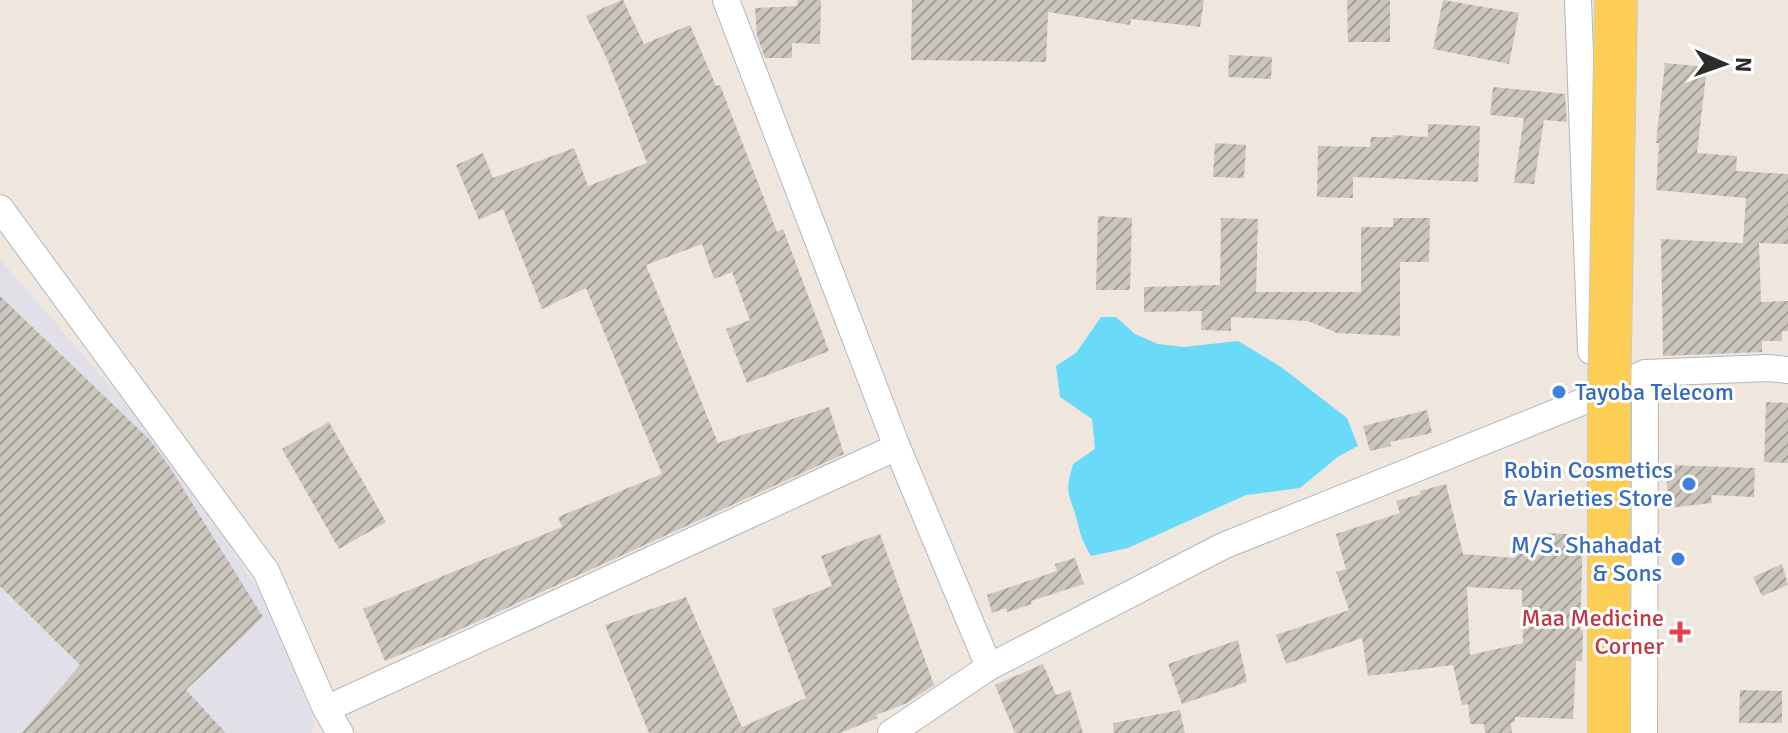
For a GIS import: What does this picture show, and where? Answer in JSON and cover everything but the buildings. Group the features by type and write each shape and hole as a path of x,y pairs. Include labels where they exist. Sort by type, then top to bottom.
{"main road":[{"path":"1609,733 1609,405 1616,0"}],"street":[{"path":"726,0 897,447 989,667"},
{"path":"1578,0 1592,398"},
{"path":"0,208 266,571 326,709 340,733"},
{"path":"891,733 920,725 989,667 1223,546 1592,398 1645,373 1768,368 1788,370"},
{"path":"1644,733 1645,373"},
{"path":"326,709 897,447"}],"shaded area":[{"path":"0,259 164,448 268,604 315,723 312,733 0,733"}],"water":[{"path":"1101,317 1116,317 1135,334 1158,344 1184,347 1238,341 1281,367 1347,418 1358,446 1339,456 1300,488 1246,495 1128,548 1091,556 1081,534 1068,488 1073,464 1095,449 1092,419 1060,397 1056,366 1076,353"}],"place":[{"name":"Tayoba Telecom","path":"1559,392"},
{"name":"Robin Cosmetics & Varieties Store","path":"1689,484"},
{"name":"M/S. Shahadat & Sons","path":"1678,559"},
{"name":"Maa Medicine Corner","path":"1680,632"}]}
